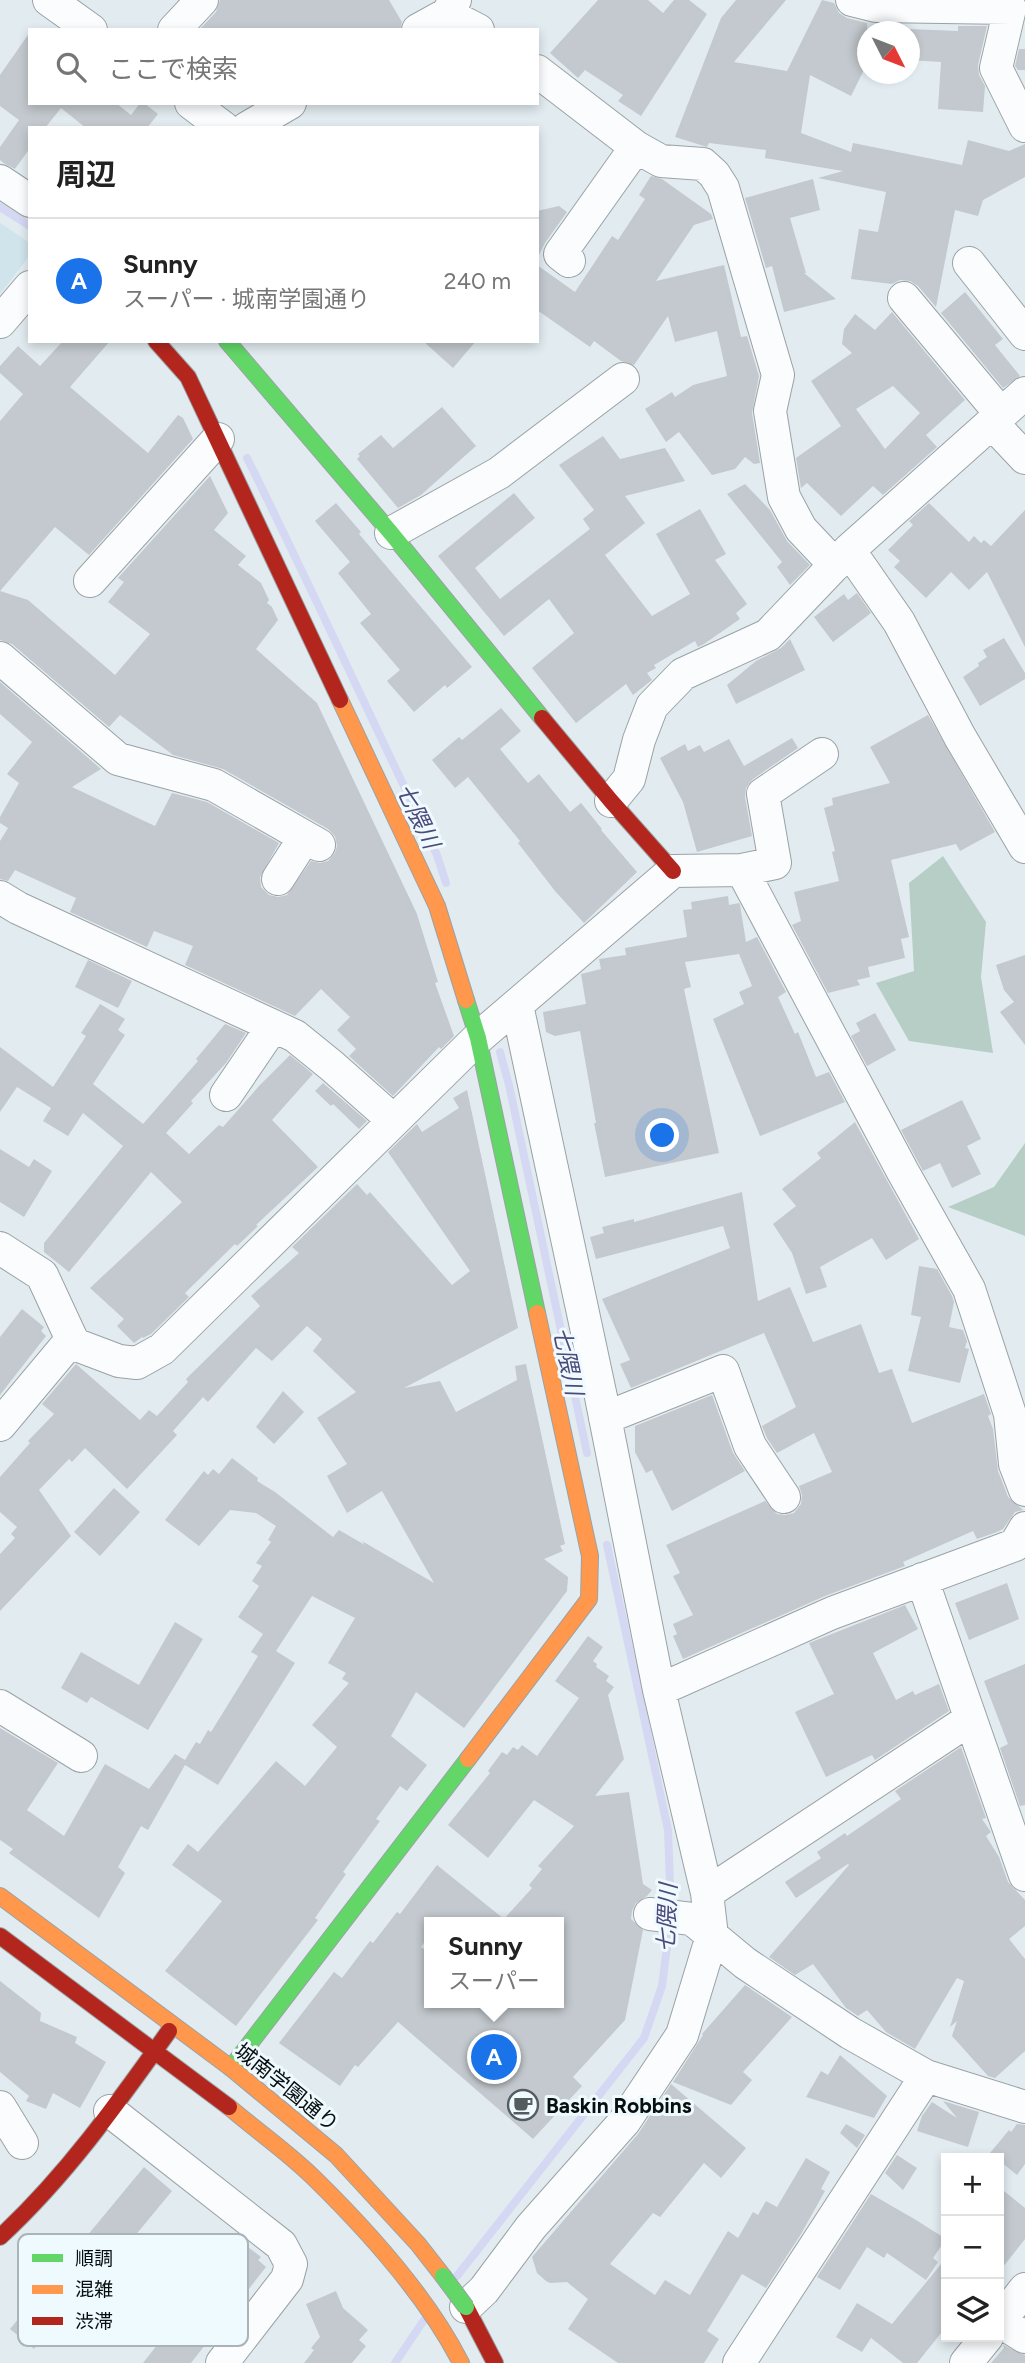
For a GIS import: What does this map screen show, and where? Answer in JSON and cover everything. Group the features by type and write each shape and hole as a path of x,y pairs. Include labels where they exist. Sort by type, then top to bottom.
{"street":[{"path":"176,28 202,0"},
{"path":"852,0 876,6 1010,8 996,68 1025,126"},
{"path":"61,3 89,28"},
{"path":"421,28 451,7 476,28"},
{"path":"539,73 636,147 661,161 703,164 723,188 778,374 770,411 784,497 801,529 842,558 899,622 960,737 1025,847"},
{"path":"194,105 221,126"},
{"path":"250,126 287,105"},
{"path":"569,261 560,254 636,147"},
{"path":"0,181 28,200"},
{"path":"969,263 1025,334"},
{"path":"0,322 28,289"},
{"path":"904,298 1025,458"},
{"path":"158,343 188,377 437,906 478,1038 590,1556 589,1599 231,2068"},
{"path":"229,343 391,533 611,801 673,871"},
{"path":"391,533 499,473 623,379"},
{"path":"611,801 629,779 639,740 652,706 683,674 768,635 842,558 1025,393"},
{"path":"90,581 218,439"},
{"path":"0,658 118,759 214,785 312,841 278,879"},
{"path":"0,1248 42,1275 75,1344 119,1361 137,1363 162,1349 478,1038 673,871 742,870 775,863 763,794 822,754"},
{"path":"742,870 903,1172 969,1289 1010,1414 1015,1464 1025,1490"},
{"path":"0,897 18,908 295,1036 393,1121"},
{"path":"466,2307 484,2290 531,2227 624,2122 682,2035 707,1893 659,1690 603,1408 512,1010"},
{"path":"226,1096 273,1026"},
{"path":"0,1425 72,1339"},
{"path":"557,1410 603,1408 723,1371 750,1446 784,1497"},
{"path":"659,1690 832,1613 1015,1545 1025,1528"},
{"path":"590,1556 630,1543"},
{"path":"922,1580 1025,1875"},
{"path":"0,1706 81,1756"},
{"path":"707,1893 969,1720"},
{"name":"城南学園通り","path":"0,1896 231,2068 336,2155 418,2244 443,2276 466,2307 495,2363"},
{"path":"650,1914 702,1928 745,1964 850,2033 926,2076 1025,2107"},
{"path":"0,1936 225,2104 314,2178 424,2302 444,2330 461,2363"},
{"path":"0,2237 23,2218 72,2163 173,2025"},
{"path":"739,2363 926,2076"},
{"path":"0,2107 22,2143"},
{"path":"110,2111 281,2245 291,2264 287,2279 248,2329"},
{"path":"1004,2315 1025,2289"},
{"path":"1004,2324 1025,2337"},
{"path":"966,2363 983,2342"},
{"path":"222,2363 235,2346"}],"shaded area":[{"path":"0,223 28,242 28,258 0,294"}],"green space":[{"path":"943,856 986,922 981,977 993,1053 909,1041 876,983 914,971 909,883"},
{"path":"1025,1143 1025,1236 948,1207 994,1187"}],"building":[{"path":"220,0 389,0 402,22 400,28 201,28 216,12"},
{"path":"598,0 648,0 663,13 674,0 689,0 707,14 641,116 618,101 623,95 585,70 578,78 550,53"},
{"path":"736,0 786,0 734,62 787,71 822,0 834,3 839,13 847,18 859,21 857,84 851,96 810,75 801,133 851,152 853,143 962,165 968,140 1009,151 1025,144 1025,177 983,200 978,216 955,210 936,307 918,286 910,281 900,280 892,284 851,279 859,229 878,232 886,192 818,178 843,171 765,158 766,150 709,143 707,147 675,137 721,18"},
{"path":"958,26 987,26 978,65 979,75 985,86 983,112 938,109 941,62 920,61 920,29 958,31"},
{"path":"28,35 28,105 118,105 131,115 138,105 147,105 158,114 149,126 84,126 61,108 47,126 28,126 28,151 15,169 0,160 0,147 19,120 0,106 0,75"},
{"path":"1019,49 1025,49 1025,70 1018,70 1015,66"},
{"path":"651,176 662,179 711,214 713,219 694,225 656,281 724,265 741,337 747,336 759,376 752,413 760,463 754,464 745,457 735,469 712,475 679,432 666,442 645,409 672,392 675,397 693,385 727,376 717,331 675,342 668,316 634,365 621,361 594,341 590,347 539,311 539,266 575,292 612,236 618,240 645,199 639,195"},
{"path":"813,179 820,210 790,218 804,273 836,299 784,312 772,266 766,268 745,198"},
{"path":"559,206 567,212 539,255 539,211"},
{"path":"965,292 1003,339 995,345 1020,376 1003,388 941,313"},
{"path":"892,312 965,400 926,435 937,447 883,495 873,486 841,516 807,483 801,488 796,458 841,426 811,381 852,353 842,344 844,329 855,314 875,330","holes":["893,386 920,413 885,449 856,409"]},
{"path":"61,343 108,343 70,387 148,453 178,415 183,418 193,439 89,555 55,527 0,591 0,421 23,394 0,373 0,366 18,346 40,366"},
{"path":"425,343 474,343 453,368"},
{"path":"442,407 476,446 421,495 398,508 357,459 360,456 358,454 381,435 393,448"},
{"path":"603,436 620,459 665,448 685,481 625,496 645,523 605,555 652,616 690,594 656,534 700,509 726,554 715,560 747,604 736,613 740,619 704,644 698,647 695,641 654,665 656,668 647,673 652,680 633,695 626,684 576,723 532,668 574,633 549,599 504,636 438,556 514,493 535,518 475,568 500,599 590,529 583,519 594,510 559,465"},
{"path":"210,476 228,513 214,530 246,556 238,565 261,583 269,600 267,603 278,620 256,649 317,703 417,914 438,982 435,983 454,1036 441,1049 439,1047 393,1096 349,1056 356,1049 337,1030 350,1017 321,989 295,1016 185,965 193,946 154,931 147,947 70,912 76,898 15,870 8,881 0,879 0,841 8,828 0,823 0,817 19,783 7,774 32,742 0,714 0,682 101,769 72,787 155,826 172,793 207,802 279,843 260,877 261,887 269,895 287,895 311,861 328,861 335,853 335,836 328,829 223,769 173,755 120,715 109,727 12,644 0,640 0,591 28,600 115,675 150,634 108,602 124,582 118,578"},
{"path":"745,484 770,510 787,541 810,565 790,585 777,567 782,562 727,494"},
{"path":"336,503 472,667 447,688 445,685 414,712 387,681 400,670 360,623 371,614 338,573 350,562 315,521"},
{"path":"929,503 969,542 974,536 981,543 984,540 991,546 1025,510 1025,647 987,572 969,590 951,572 926,598 894,567 900,561 888,550 913,525 909,521"},
{"path":"857,593 871,613 833,642 814,617 844,594 848,600"},
{"path":"1004,638 1025,673 1025,679 980,706 963,677 987,657 983,650"},
{"path":"790,639 805,670 736,704 727,685 756,661 781,648"},
{"path":"501,708 521,731 500,749 528,783 539,774 570,812 581,803 637,872 584,923 555,891 518,843 520,841 468,777 455,788 432,760 459,737 462,740"},
{"path":"928,715 995,832 960,851 956,844 891,860 909,937 901,939 905,958 868,967 870,977 857,980 860,985 828,993 792,925 801,921 794,892 839,881 832,852 835,851 824,808 833,805 832,798 890,783 870,747"},
{"path":"792,738 798,748 753,779 746,788 745,797 752,836 697,852 683,802 660,758 685,744 688,751 700,745 704,752 729,739 744,766"},
{"path":"728,896 729,905 740,905 746,942 757,937 786,992 778,997 795,1034 798,1032 816,1077 829,1072 845,1102 760,1136 713,1019 744,1004 739,992 752,986 739,954 685,962 691,987 684,989 719,1153 605,1177 580,1031 555,1036 546,1032 543,1012 586,1004 581,974 601,969 599,959 626,955 625,948 687,937 683,910 692,909 691,902"},
{"path":"1025,955 1025,1045 1000,1012 1014,1002 1004,990 996,965"},
{"path":"88,960 132,981 118,1008 75,987"},
{"path":"100,1004 125,1019 118,1030 125,1035 93,1084 143,1124 198,1061 196,1059 225,1024 246,1033 226,1063 166,1133 189,1154 219,1125 223,1127 290,1055 313,1074 272,1120 318,1167 185,1293 189,1297 151,1334 134,1343 117,1326 124,1319 90,1288 182,1202 151,1172 69,1272 44,1252 44,1243 123,1146 83,1113 68,1136 43,1121 51,1108 17,1087 0,1112 0,1047 53,1087 86,1036 81,1033"},
{"path":"875,1013 896,1050 867,1066 851,1036 860,1031 856,1023"},
{"path":"323,1083 367,1121 359,1129 315,1091"},
{"path":"467,1090 518,1328 404,1388 440,1381 456,1412 517,1380 515,1366 526,1364 565,1544 560,1546 563,1551 544,1559 568,1577 567,1591 464,1728 416,1692 391,1736 427,1765 407,1791 400,1786 376,1819 380,1821 343,1872 346,1874 315,1918 318,1920 236,2026 165,1971 222,1901 172,1865 188,1844 198,1852 276,1761 305,1786 337,1747 312,1725 349,1683 342,1679 346,1673 328,1663 355,1618 312,1596 276,1651 295,1663 218,1785 185,1765 148,1830 141,1826 118,1867 125,1873 99,1918 9,1853 13,1849 0,1840 0,1728 58,1763 27,1810 64,1836 105,1764 149,1789 175,1754 185,1760 196,1742 200,1744 208,1730 211,1732 258,1656 251,1652 263,1634 238,1617 259,1586 252,1581 262,1566 256,1563 271,1542 268,1540 276,1526 256,1513 230,1510 199,1546 165,1520 204,1471 208,1475 213,1469 219,1474 232,1458 258,1478 257,1481 333,1537 339,1530 434,1583 382,1491 347,1513 327,1476 347,1464 317,1418 356,1392 313,1351 322,1339 307,1326 272,1361 256,1348 208,1402 203,1397 173,1431 177,1435 127,1489 85,1448 72,1462 69,1459 39,1490 71,1536 0,1611 0,1554 15,1538 11,1534 17,1527 0,1512 0,1477 30,1443 28,1441 54,1414 42,1404 76,1364 140,1420 149,1410 157,1416 188,1382 186,1379 260,1306 251,1296 299,1253 292,1247 357,1184 367,1195 370,1192 452,1285 470,1271 388,1152 417,1124 422,1132 459,1108 453,1098"},
{"path":"962,1100 981,1139 967,1146 981,1174 952,1188 940,1163 923,1171 901,1130"},
{"path":"855,1122 919,1239 886,1260 872,1238 820,1267 827,1287 806,1294 792,1253 773,1224 796,1206 782,1189 821,1158 817,1153"},
{"path":"0,1149 29,1167 34,1159 52,1171 24,1217 0,1202"},
{"path":"742,1192 758,1301 790,1287 813,1342 861,1324 879,1373 892,1369 912,1423 984,1394 991,1414 988,1416 993,1429 998,1471 1008,1497 1023,1510 1015,1512 1003,1529 997,1532 977,1539 973,1531 903,1562 905,1566 825,1596 683,1659 673,1636 677,1634 673,1624 693,1615 673,1576 680,1573 666,1545 765,1501 777,1514 794,1513 801,1504 799,1486 832,1472 814,1433 777,1453 767,1438 762,1426 796,1407 764,1333 631,1388 620,1364 630,1360 602,1299 730,1248 723,1226 596,1259 590,1237 604,1233 602,1227 634,1219 634,1222"},
{"path":"919,1266 937,1269 952,1296 954,1302 949,1327 963,1330 967,1341 965,1348 969,1349 960,1383 908,1371 921,1317 911,1315"},
{"path":"22,1309 44,1327 41,1331 46,1336 0,1395 0,1337"},
{"path":"283,1391 304,1412 274,1444 256,1427"},
{"path":"712,1395 733,1453 745,1471 672,1511 652,1470 646,1473 635,1452 635,1426"},
{"path":"114,1488 140,1512 100,1556 74,1532"},
{"path":"1007,1583 1019,1619 969,1640 955,1603"},
{"path":"905,1605 918,1629 873,1653 896,1700 913,1691 915,1695 939,1684 949,1711 875,1760 872,1755 826,1777 795,1712 834,1694 809,1643"},
{"path":"175,1622 203,1639 148,1730 91,1697 87,1703 61,1688 81,1652 139,1685"},
{"path":"588,1636 603,1647 593,1661 597,1664 596,1667 609,1676 606,1681 614,1687 608,1695 624,1759 595,1796 629,1792 643,1884 652,1890 636,1903 632,1911 631,1919 643,1930 625,2020 573,2077 582,2086 533,2139 398,2022 358,2067 355,2065 340,2086 279,2043 334,1972 342,1978 370,1941 373,1943 397,1912 400,1914 437,1865 502,1917 424,1917 424,1943 421,1947 424,1949 424,2008 564,2008 564,1917 506,1917 532,1888 529,1885 542,1869 538,1866 574,1826 534,1800 488,1858 448,1825 490,1773 488,1771 502,1752 507,1755 513,1747 518,1750 522,1745 537,1756 579,1698 555,1681"},
{"path":"1025,1664 1025,1805 1020,1806 1000,1748 1008,1744 984,1681"},
{"path":"961,1747 986,1818 982,1819 991,1832 986,1836 999,1857 1008,1882 1025,1900 1025,1926 1009,1939 1025,1959 1025,2051 995,2078 988,2076 952,2036 957,2021 950,2027 964,1981 957,1978 915,2049 886,2032 867,2010 858,2016 846,2008 813,1964 795,1975 769,1957 849,1865 796,1898 785,1882 821,1858 817,1852 845,1833 847,1836 901,1799 895,1791"},
{"path":"0,1981 41,2013 40,2021 77,2037 75,2043 106,2062 80,2108 53,2093 46,2109 26,2101 29,2096 0,2072"},
{"path":"745,1985 792,2017 743,2072 752,2080 731,2105 673,2082 702,2034"},
{"path":"840,2055 887,2096 874,2118 806,2097 821,2071 828,2075"},
{"path":"671,2084 746,2148 721,2178 704,2163 660,2217 653,2213 610,2264 655,2295 665,2280 690,2295 728,2231 738,2238 753,2212 758,2215 766,2201 777,2207 806,2158 830,2172 821,2189 825,2191 766,2288 742,2274 707,2331 719,2339 704,2363 618,2363 568,2329 588,2299 567,2282 546,2281 537,2273 532,2257 638,2134"},
{"path":"943,2101 979,2112 968,2147 917,2131 922,2116 932,2102 957,2118"},
{"path":"846,2124 865,2135 857,2148 840,2133"},
{"path":"1017,2124 1025,2125 1025,2164 1017,2175 1004,2164 1004,2153 990,2153 1009,2130 1011,2132"},
{"path":"897,2155 917,2168 903,2190 885,2173"},
{"path":"144,2167 172,2191 136,2234 89,2234"},
{"path":"1004,2191 1025,2208 1025,2239 1004,2266"},
{"path":"871,2194 941,2236 941,2246 933,2258 938,2262 926,2280 887,2253 884,2258 867,2247 840,2290 817,2277"},
{"path":"248,2247 261,2257 258,2260 266,2267 248,2290"},
{"path":"941,2264 941,2333 917,2363 903,2363 871,2338 862,2352 836,2337 857,2303 892,2324"},
{"path":"336,2291 343,2308 368,2330 359,2340 366,2346 352,2363 304,2363 320,2337 306,2304"},
{"path":"18,2319 18,2336 10,2329"},
{"path":"1003,2345 1025,2355 1025,2363 991,2363 1004,2348"},
{"path":"156,2346 204,2346 191,2363 143,2363"}],"waterway":[{"name":"七隈川","path":"0,207 28,225"},
{"name":"七隈川","path":"247,458 437,855 446,883"},
{"name":"七隈川","path":"500,1052 587,1453"},
{"name":"七隈川","path":"607,1545 668,1830 671,1910"},
{"name":"七隈川","path":"457,2276 644,2038 662,1986 670,1923"},
{"name":"七隈川","path":"395,2363 424,2320"}],"traffic: fast":[{"path":"229,343 391,533 542,718"},
{"path":"466,1000 478,1038 537,1313"},
{"path":"231,2068 468,1759"},
{"path":"443,2276 466,2307"}],"traffic: slow":[{"path":"340,700 437,906 466,1000"},
{"path":"468,1759 589,1599 590,1556 537,1313"},
{"path":"0,1896 231,2068 336,2155 418,2244 443,2276"},
{"path":"229,2107 305,2169 376,2243 414,2289 461,2363"}],"traffic: jam":[{"path":"158,343 188,377 340,700"},
{"path":"542,718 673,871"},
{"path":"0,1936 229,2107"},
{"path":"0,2237 69,2164 169,2031"},
{"path":"466,2307 495,2363"}],"place":[{"name":"Sunny","path":"494,2057"},
{"name":"Baskin Robbins","path":"523,2105"}]}
